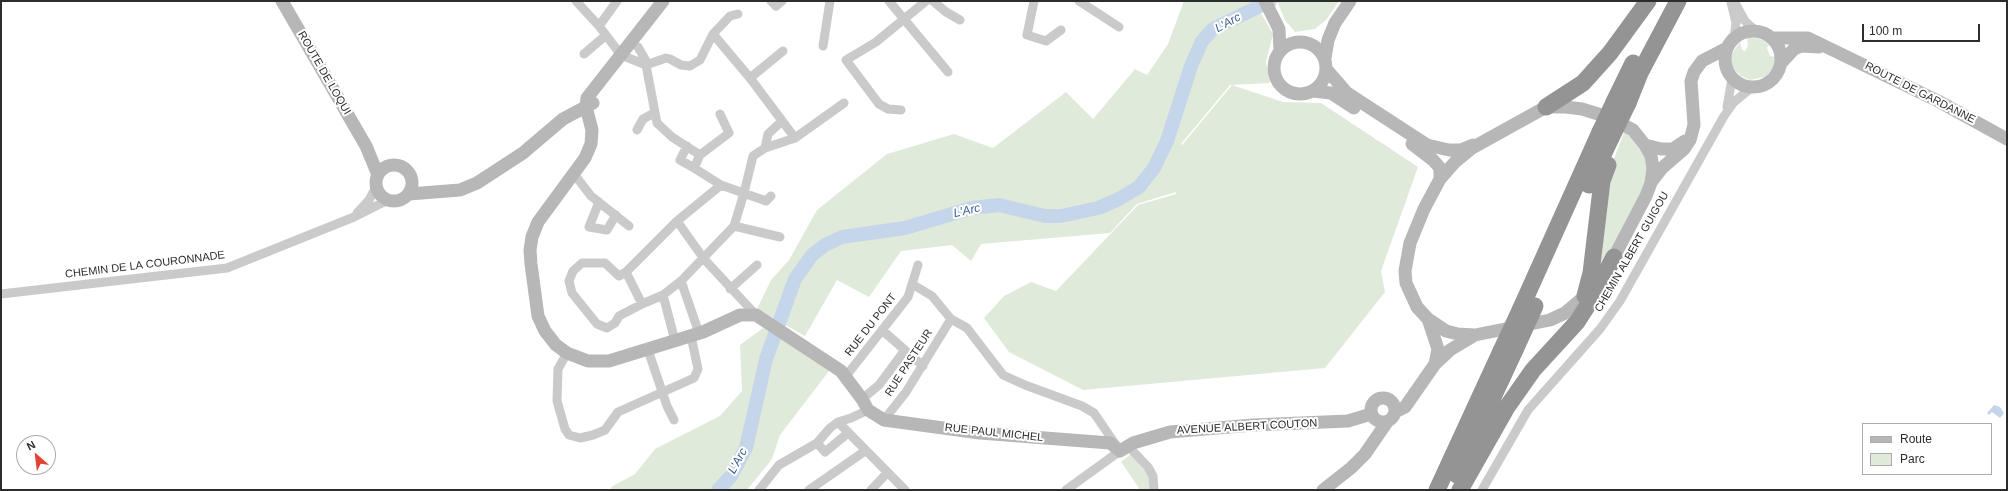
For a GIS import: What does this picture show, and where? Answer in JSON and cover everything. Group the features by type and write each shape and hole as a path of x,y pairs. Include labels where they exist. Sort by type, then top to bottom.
{"highway":[{"path":"1546,107 1583,83 1610,53 1648,1"},
{"path":"1450,490 1508,351 1609,137 1621,103 1665,1"},
{"path":"1621,103 1640,73 1678,1"},
{"path":"1585,296 1591,273 1609,137"},
{"path":"1460,490 1507,407 1533,370 1577,322 1595,294 1614,257"},
{"path":"1437,490 1508,351"}],"main road":[{"name":"ROUTE DE LOQUI","path":"282,1 366,146 377,181"},
{"path":"625,57 663,1"},
{"path":"672,1 638,47 625,57 592,90 587,98 586,107 592,130 591,144 585,158 538,222 532,237 530,250 538,316 545,331 556,345 567,354 588,361 598,362 608,361 648,350 695,335 740,315 759,317 828,361 846,376 865,404"},
{"path":"1265,1 1278,26 1280,50"},
{"path":"1313,91 1324,78 1328,40 1335,23 1350,1"},
{"path":"1335,23 1305,42 1289,44 1280,50 1275,58 1274,74 1281,86 1296,94 1313,91 1331,93 1421,150 1440,168 1440,180"},
{"path":"1278,26 1322,52 1326,64 1347,93 1427,145 1448,150 1461,150 1490,138"},
{"path":"1323,490 1365,454 1375,440 1378,419 1372,404 1377,400 1384,398 1393,406 1405,407 1435,364 1450,350 1475,335 1557,318 1565,314 1585,296 1614,257 1637,216 1651,183 1662,168 1688,144 1694,125 1691,81 1694,72 1702,61 1730,43 1740,34 1756,31 1772,38 1808,38 1832,50"},
{"path":"1772,38 1781,54 1781,62"},
{"path":"1729,74 1725,55 1730,43"},
{"path":"1694,72 1702,66 1709,65 1729,74 1744,86 1751,88 1760,87 1774,78 1781,62 1794,49 1801,46 1814,46 1832,50"},
{"name":"ROUTE DE GARDANNE","path":"1832,50 1938,101 2007,139"},
{"path":"1475,335 1446,331 1428,320 1417,307 1406,283 1405,271 1410,243 1424,209 1440,180 1455,162 1472,148 1546,107 1566,106 1582,109 1611,118 1633,130 1645,145 1651,156 1653,168 1651,183"},
{"path":"445,190 430,186 411,177 403,168 392,165 382,170 377,181 383,197 388,200 400,200 409,194 460,190 477,183 496,172 522,153 563,119 586,107"},
{"path":"1645,145 1660,149 1673,149 1683,144 1692,134"},
{"name":"ROUTE DE LOQUI","path":"366,146 392,165"},
{"path":"409,194 411,188 411,177"},
{"path":"1428,320 1438,349 1435,364"},
{"name":"RUE PAUL MICHEL","path":"865,404 884,420 980,433 1110,443 1124,449"},
{"path":"1378,419 1392,418 1393,406"},
{"name":"AVENUE ALBERT COUTON","path":"1124,449 1170,432 1253,425 1378,419"},
{"path":"1331,490 1341,476"}],"street":[{"path":"576,1 599,26 605,36 625,57 646,65 666,58 681,65 690,66 700,60 713,34 730,16 738,14"},
{"path":"599,26 616,1"},
{"path":"772,1 776,6 782,1"},
{"path":"824,46 830,1"},
{"path":"889,1 948,72"},
{"path":"901,110 888,109 879,104 846,60 876,42 903,18 926,1"},
{"path":"933,1 946,12 960,20"},
{"path":"1034,1 1027,35 1046,41 1061,30"},
{"path":"1079,1 1119,27"},
{"path":"1732,1 1745,21 1756,31"},
{"path":"1730,43 1736,23 1732,1"},
{"path":"713,34 750,78 795,138"},
{"path":"584,54 605,36"},
{"path":"638,47 646,61 654,113 657,123 672,137 700,155"},
{"path":"750,78 782,51"},
{"name":"CHEMIN ALBERT GUIGOU","path":"1724,116 1730,96 1729,74"},
{"name":"CHEMIN ALBERT GUIGOU","path":"1482,490 1528,410 1600,329 1620,301 1724,116 1734,102 1751,88"},
{"path":"721,184 677,221 626,272 619,276 605,263 582,263 573,270 569,281 572,293 597,324 607,328 615,323 619,316 663,295 681,281 704,259 734,226 753,156 766,148 795,138 844,103"},
{"path":"636,130 644,119 654,113"},
{"path":"694,168 700,155 729,133 720,114"},
{"path":"766,148 768,134 782,121"},
{"path":"687,146 680,160 721,184 766,201 771,196"},
{"path":"574,174 591,196 629,226"},
{"name":"CHEMIN DE LA COURONNADE","path":"354,217 369,200 377,181"},
{"name":"CHEMIN DE LA COURONNADE","path":"1,294 227,268 354,217 388,200"},
{"path":"599,202 589,227 607,230 616,215"},
{"path":"677,221 704,259 730,289 759,317"},
{"path":"734,226 780,237"},
{"path":"730,289 758,265"},
{"name":"RUE DU PONT","path":"846,376 908,297 918,265"},
{"path":"626,272 642,304"},
{"path":"567,354 558,369 557,401 562,422 569,435 580,438 593,436 605,430 618,412 689,381 697,373 698,369 695,335 681,281"},
{"path":"912,284 932,296 951,319 967,328 1003,375 1025,385 1082,406 1094,413 1124,449 1148,468 1153,476 1154,490"},
{"path":"663,295 675,341"},
{"name":"RUE PASTEUR","path":"884,420 906,392 951,319"},
{"path":"882,330 923,366"},
{"path":"648,350 674,420"},
{"path":"759,490 779,465 817,443 830,428 838,422 851,418 865,404 905,350"},
{"path":"838,422 905,490"},
{"path":"817,443 825,452 848,433"},
{"name":"AVENUE ALBERT COUTON","path":"1066,490 1124,449"},
{"path":"809,490 865,451"},
{"path":"871,490 887,473"}],"green space":[{"path":"1184,1 1254,1 1273,34 1266,62 1270,83 1230,85 1181,144 1182,145 1232,85 1283,102 1321,103 1418,167 1381,271 1385,292 1325,368 1083,390 1009,352 984,318 1004,296 1031,282 1056,291 1138,205 1176,194 1176,192 1137,204 1110,233 981,244 971,261 952,245 901,251 869,297 837,280 805,336 757,309 771,280 789,260 817,210 887,154 954,134 993,148 1066,92 1093,119 1135,69 1147,75 1168,44"},
{"path":"1277,1 1339,1 1326,20 1315,29 1295,32 1285,20"},
{"path":"1750,37 1763,40 1769,45 1767,48 1770,56 1775,57 1773,69 1765,77 1750,80 1741,76 1732,67 1731,55 1740,42 1742,50 1745,51 1748,46 1747,39"},
{"path":"1625,130 1644,153 1648,175 1640,201 1605,259 1597,267 1611,166"},
{"path":"763,328 832,367 780,435 772,459 747,490 611,490 611,487 635,474 655,449 720,416 742,391 740,345"},
{"path":"1131,454 1151,477 1151,490 1138,490 1139,488 1121,462"}],"water":[{"path":"1994,405 2000,407 2004,413 2000,418 1992,412 1989,415 1987,413"}],"waterway":[{"name":"L'Arc","path":"718,490 731,476 746,448 766,359 795,279 812,255 825,245 842,237 905,228 972,208 999,205 1045,216 1061,216 1098,208 1117,200 1139,187 1154,168 1167,141 1191,66 1202,41 1213,29 1270,1"}]}
